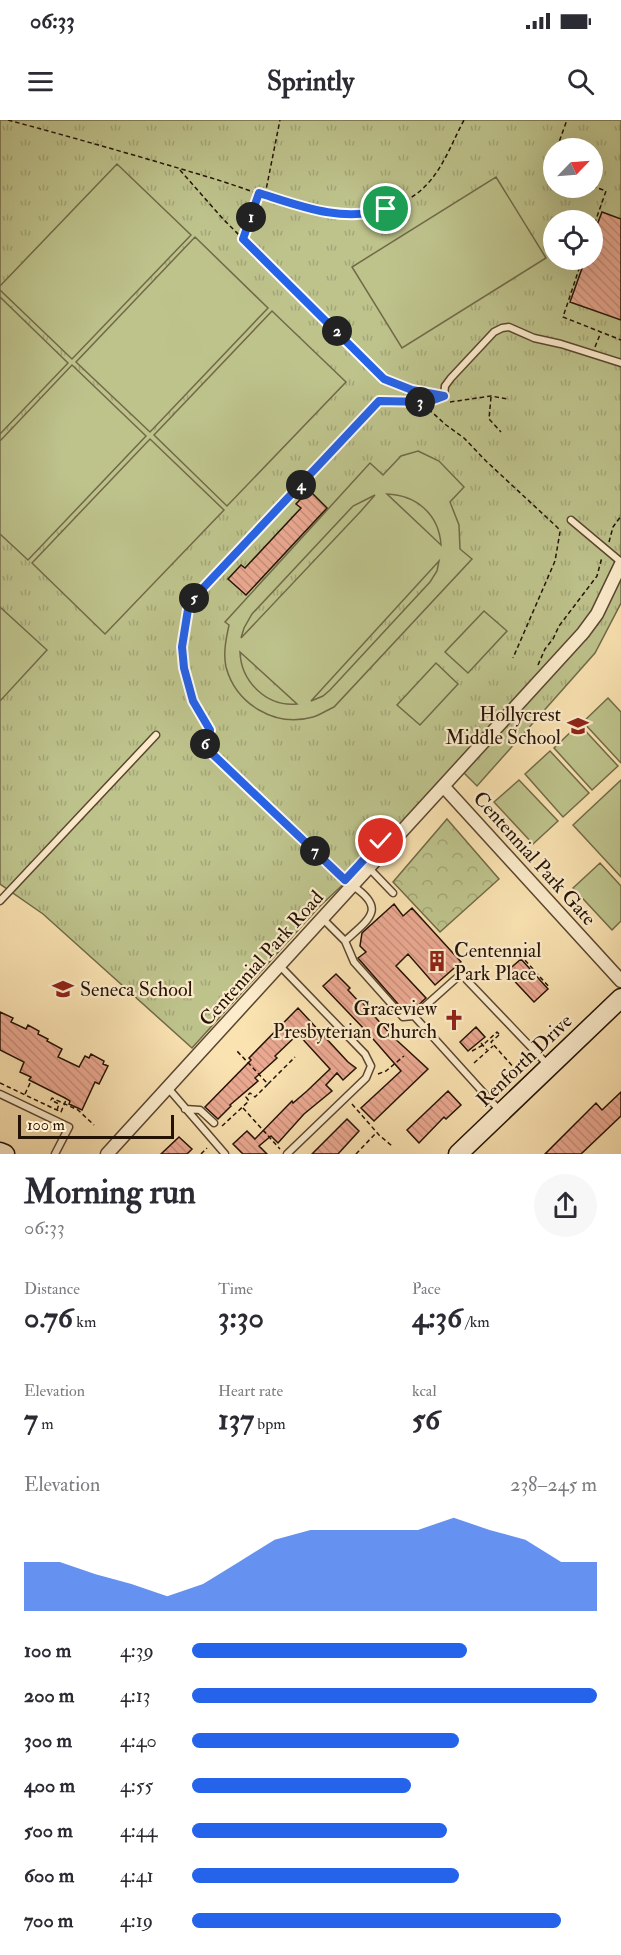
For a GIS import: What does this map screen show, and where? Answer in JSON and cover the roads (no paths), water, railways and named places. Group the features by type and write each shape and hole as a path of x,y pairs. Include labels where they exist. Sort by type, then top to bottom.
{"main road":[{"name":"Renforth Drive","path":"464,1152 502,1112 621,998"},
{"path":"0,1152 5,1154"}],"street":[{"name":"Centennial Park Road","path":"107,1154 323,919 349,883 369,868 583,633 597,614 621,563"},
{"name":"Centennial Park Gate","path":"444,787 621,981"}],"lane":[{"path":"446,399 445,386 451,378 494,332 502,328 508,327 534,338 621,363"},
{"path":"572,520 621,563"},
{"path":"0,901 156,735"},
{"path":"369,868 393,893"},
{"path":"345,940 371,915 373,906 371,900 349,883"},
{"path":"323,919 345,940 354,962 402,1017 414,1016 459,975 464,975 549,1067"},
{"path":"280,966 364,1054 371,1066 366,1078 286,1154"},
{"path":"414,1016 502,1112"},
{"path":"168,1088 225,1154"},
{"path":"0,1094 69,1127 55,1154"},
{"path":"185,1109 200,1110 214,1124"}],"place":[{"name":"Hollycrest Middle School","path":"578,726"},
{"name":"Centennial Park Place","path":"437,961"},
{"name":"Seneca School","path":"63,989"},
{"name":"Graceview Presbyterian Church","path":"454,1020"}]}
